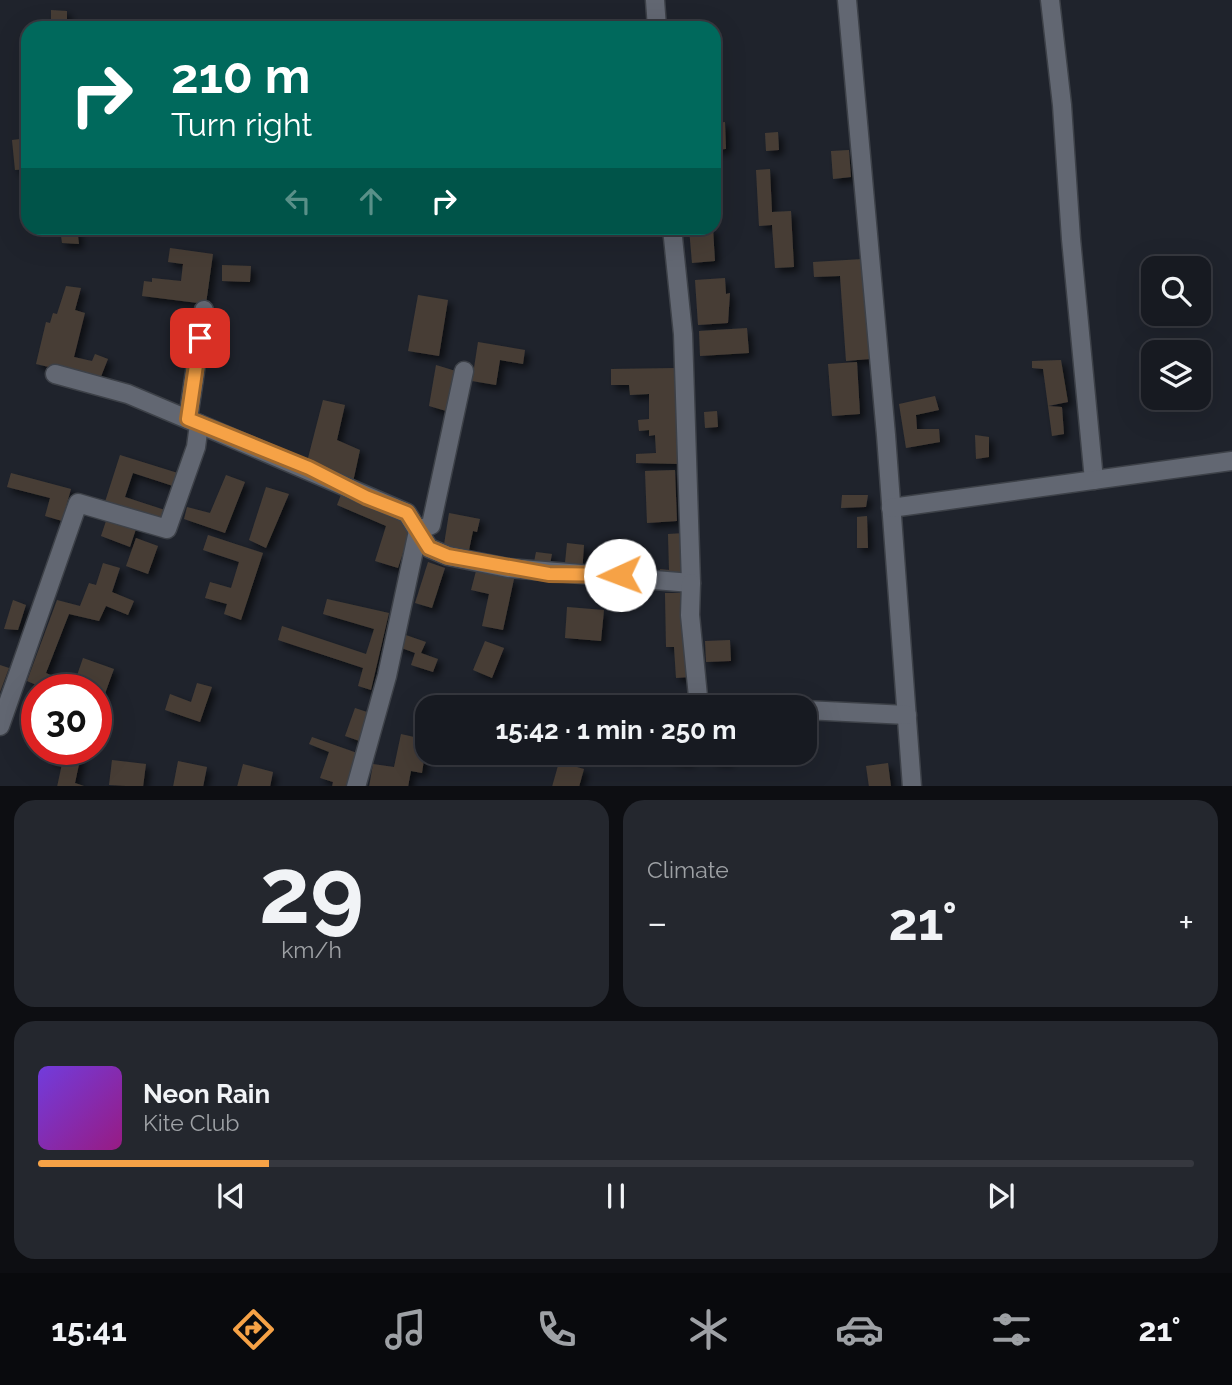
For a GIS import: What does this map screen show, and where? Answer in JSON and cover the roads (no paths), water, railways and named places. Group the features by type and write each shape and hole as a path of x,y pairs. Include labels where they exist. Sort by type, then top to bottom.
{"street":[{"path":"655,0 656,21"},
{"path":"847,0 912,786"},
{"path":"1050,0 1062,105 1071,239 1094,480"},
{"path":"673,235 683,334 690,615 698,695"},
{"path":"0,726 78,503 167,529 196,447 194,421 204,310"},
{"path":"418,531 431,525 464,371"},
{"path":"55,374 128,394 309,468 366,497 407,513 429,548 448,556 508,568 691,583"},
{"path":"891,508 1232,461"},
{"path":"356,786 387,676 418,531"},
{"path":"817,711 907,715"}]}
